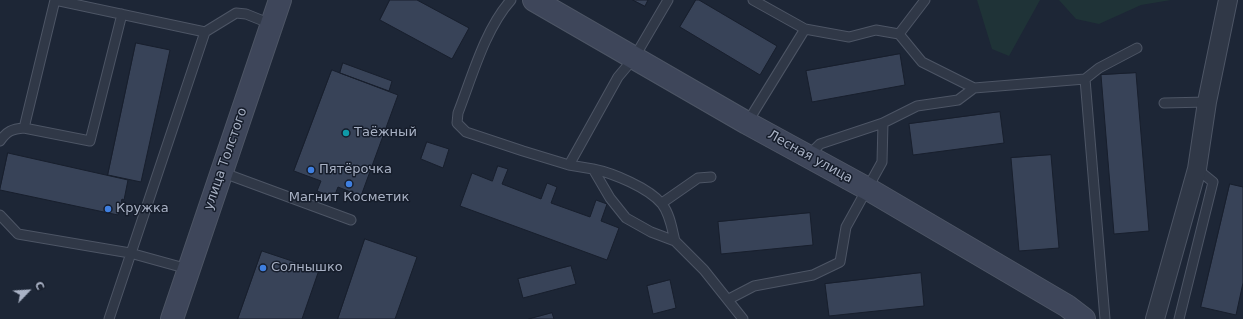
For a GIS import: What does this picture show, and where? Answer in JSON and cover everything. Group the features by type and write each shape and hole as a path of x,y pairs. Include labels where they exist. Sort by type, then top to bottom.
{"street":[{"name":"улица Толстого","path":"172,319 280,0"},
{"name":"Лесная улица","path":"534,0 747,123 868,189 1067,306 1084,319"},
{"path":"1155,319 1197,169 1207,102 1228,0"}],"lane":[{"path":"24,128 55,0 204,32"},
{"path":"511,0 504,8 483,47 458,113 457,123 466,132 570,165 609,172 639,187 662,204 670,222 675,241"},
{"path":"570,165 618,77 634,58 668,0"},
{"path":"753,0 805,29 849,37 876,30 899,34 922,62 974,88 1085,79 1099,68 1137,48"},
{"path":"899,34 925,0"},
{"path":"109,319 204,32 236,13 246,14 271,24"},
{"path":"0,141 6,132 14,128 24,128 90,141 122,14"},
{"path":"747,123 805,29"},
{"path":"1085,79 1105,319"},
{"path":"808,156 820,144 883,123 917,106 958,100 974,88"},
{"path":"1164,103 1207,102"},
{"path":"728,299 754,286 813,275 840,262 846,227 882,162 883,123"},
{"path":"594,169 610,198 626,218 651,232 675,241 704,270 743,319"},
{"path":"1179,319 1213,182 1197,169"},
{"path":"221,172 351,220"},
{"path":"662,204 698,178 711,178"},
{"path":"0,215 18,234 130,253 188,269"}],"green space":[{"path":"977,0 1040,0 1009,56 992,49"},
{"path":"1059,0 1171,0 1141,5 1099,24 1076,19"}],"building":[{"path":"390,0 417,0 469,28 452,59 380,20"},
{"path":"633,0 648,0 645,6"},
{"path":"696,0 699,0 777,46 760,75 680,27"},
{"path":"136,43 170,50 141,182 108,175"},
{"path":"900,54 905,85 812,102 806,71"},
{"path":"343,63 392,81 389,91 340,73"},
{"name":"Таёжный","path":"332,70 398,95 361,196 338,187 334,197 317,191 321,181 294,171"},
{"path":"1136,73 1149,231 1114,234 1101,75"},
{"path":"1000,112 1004,143 913,155 909,124"},
{"path":"427,142 449,149 443,168 421,159"},
{"path":"8,153 128,180 124,200 122,199 118,215 0,190"},
{"path":"1051,155 1059,248 1019,251 1011,158"},
{"path":"498,166 508,169 502,184 541,199 547,183 557,187 551,203 590,217 596,200 607,204 601,221 619,228 607,260 460,206 472,173 492,181"},
{"path":"1230,184 1243,187 1243,283 1236,315 1201,307"},
{"path":"810,213 813,245 721,254 718,222"},
{"path":"365,239 417,257 395,319 338,319"},
{"path":"262,251 319,270 302,319 238,319"},
{"path":"571,266 576,284 523,298 518,279"},
{"path":"921,273 924,306 829,316 825,284"},
{"path":"670,280 676,308 653,314 647,286"},
{"path":"552,313 554,319 529,319"}],"place":[{"name":"Таёжный","path":"346,133"},
{"name":"Пятёрочка","path":"311,170"},
{"name":"Магнит Косметик","path":"349,184"},
{"name":"Кружка","path":"108,209"},
{"name":"Солнышко","path":"263,268"}]}
